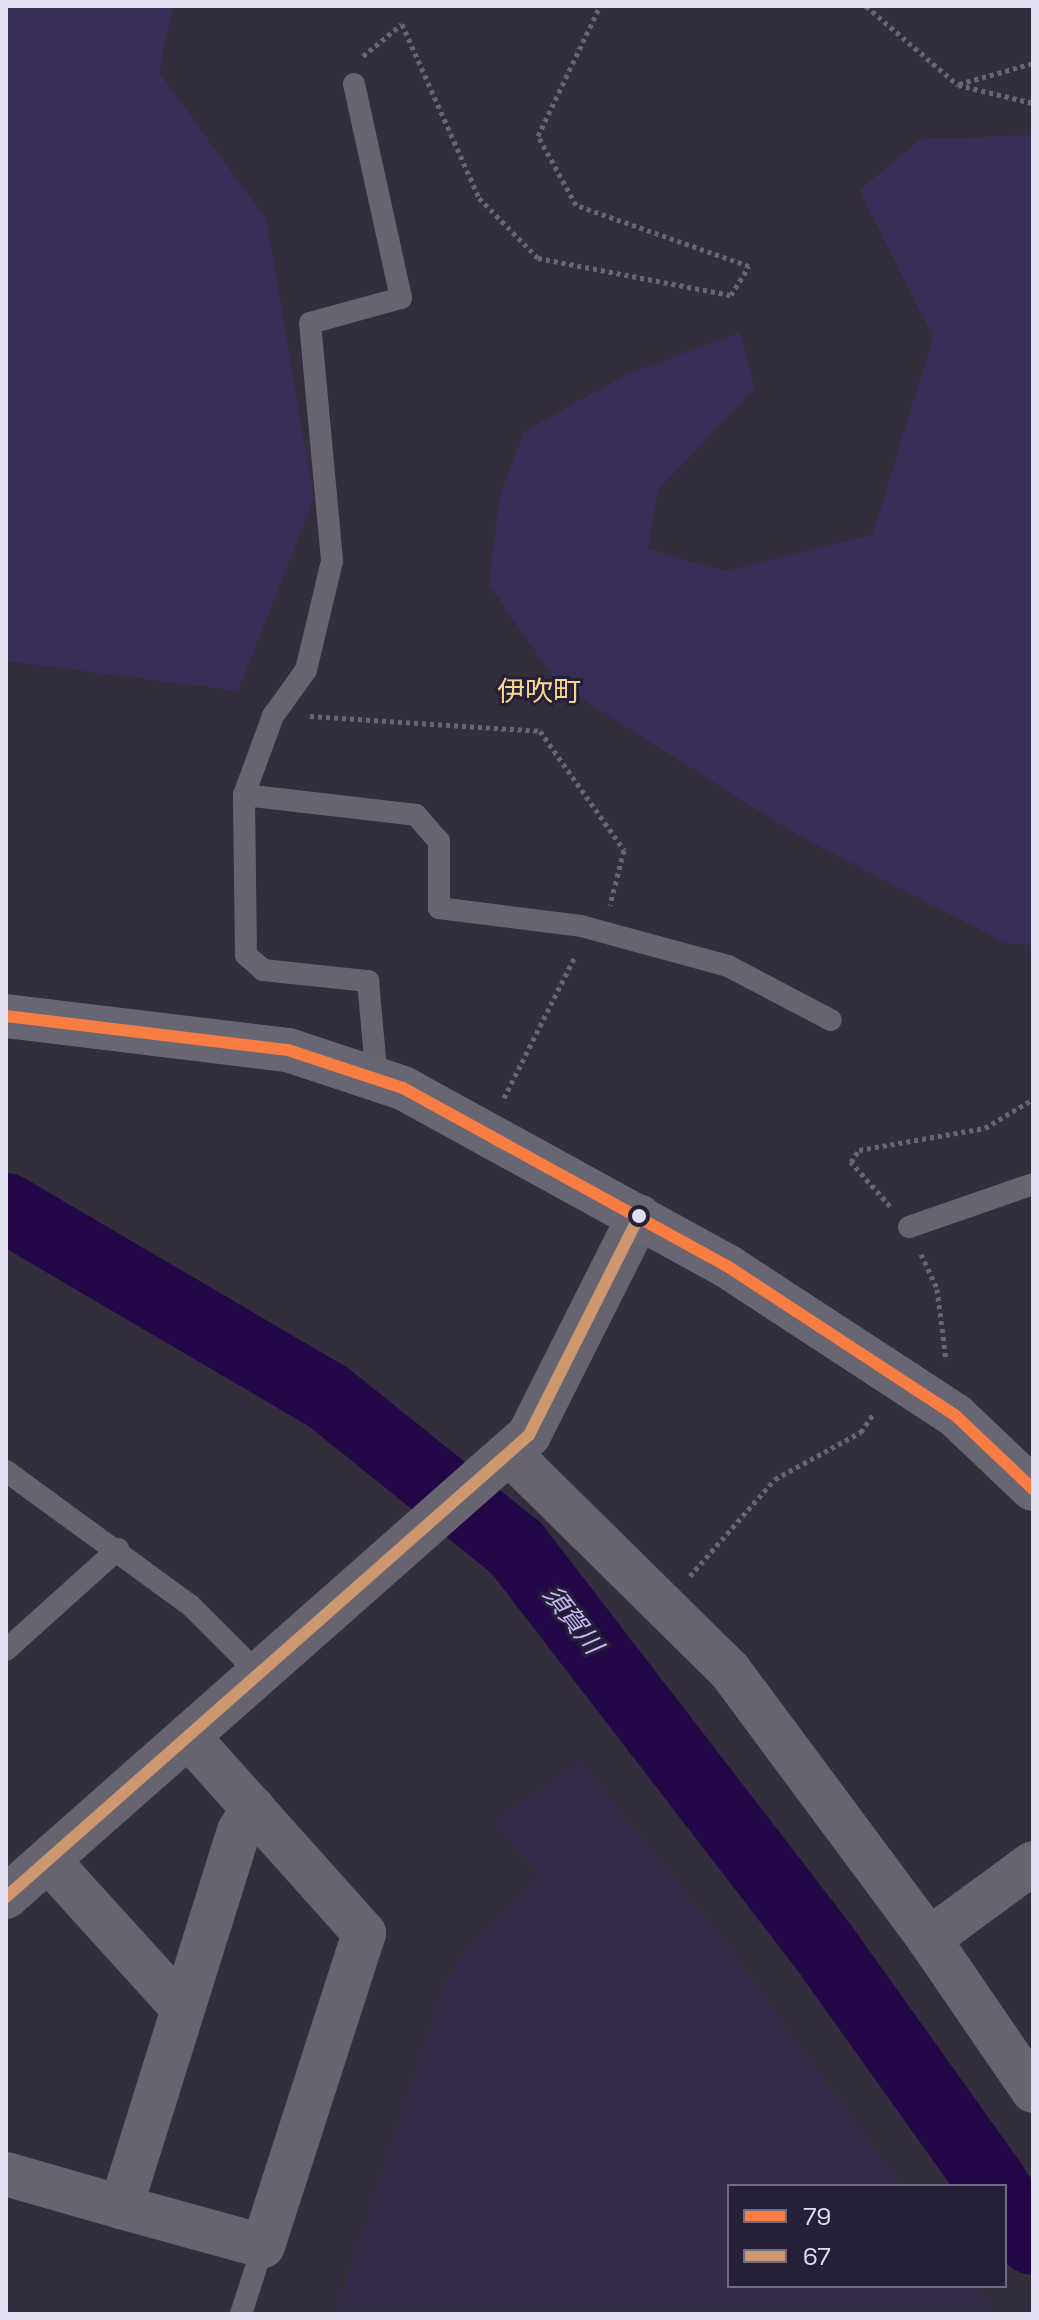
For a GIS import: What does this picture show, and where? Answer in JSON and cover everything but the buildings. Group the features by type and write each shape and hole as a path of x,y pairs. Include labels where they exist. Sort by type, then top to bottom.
{"street":[{"path":"6,1016 288,1050 377,1079 488,1131 639,1216 956,1416 1033,1489"},
{"path":"6,1897 529,1435 639,1216"},
{"path":"505,1459 665,1603 730,1671 929,1939 1033,2091"},
{"path":"6,2174 263,2246 364,1933 189,1737"},
{"path":"121,2207 239,1831 253,1808"},
{"path":"48,1860 183,2009"},
{"path":"929,1939 1033,1863"}],"lane":[{"path":"354,84 401,298 310,323 332,561 306,670 273,716 244,795 246,955 263,970 368,981 377,1079"},
{"path":"244,795 416,815 439,841 439,908 596,930 728,966 831,1020"},
{"path":"909,1227 1033,1184"},
{"path":"6,1471 118,1549 190,1605 259,1674"},
{"path":"6,1650 118,1549"},
{"path":"241,2314 263,2246"}],"path":[{"path":"354,84 363,55 402,24 479,198 538,258 731,295 749,266 576,205 538,136 600,6"},
{"path":"866,6 958,85 1033,103"},
{"path":"958,85 1033,63"},
{"path":"273,716 540,731 624,850 596,930 488,1131"},
{"path":"665,1603 775,1479 861,1432 897,1379"}],"shaded area":[{"path":"6,6 173,6 159,72 266,219 314,499 238,691 6,661"},
{"path":"1033,135 1033,945 1005,943 794,833 557,683 489,584 499,499 524,431 626,375 740,332 755,388 658,490 648,549 724,571 873,534 933,337 859,190 921,139"},
{"path":"580,1762 722,1939 900,2184 727,2184 727,2288 976,2288 995,2314 336,2314 444,1984 464,1953 540,1878 495,1821"}],"waterway":[{"name":"須賀川","path":"6,1208 327,1396 517,1549 823,1946 993,2184"},
{"name":"須賀川","path":"1007,2204 1033,2240"}],"transit line":[{"name":"79","path":"6,1016 288,1050 403,1088 727,1266 956,1416 1033,1489"},
{"name":"67","path":"6,1897 529,1435 639,1216"}],"district":[{"name":"伊吹町","path":"539,691"}]}
